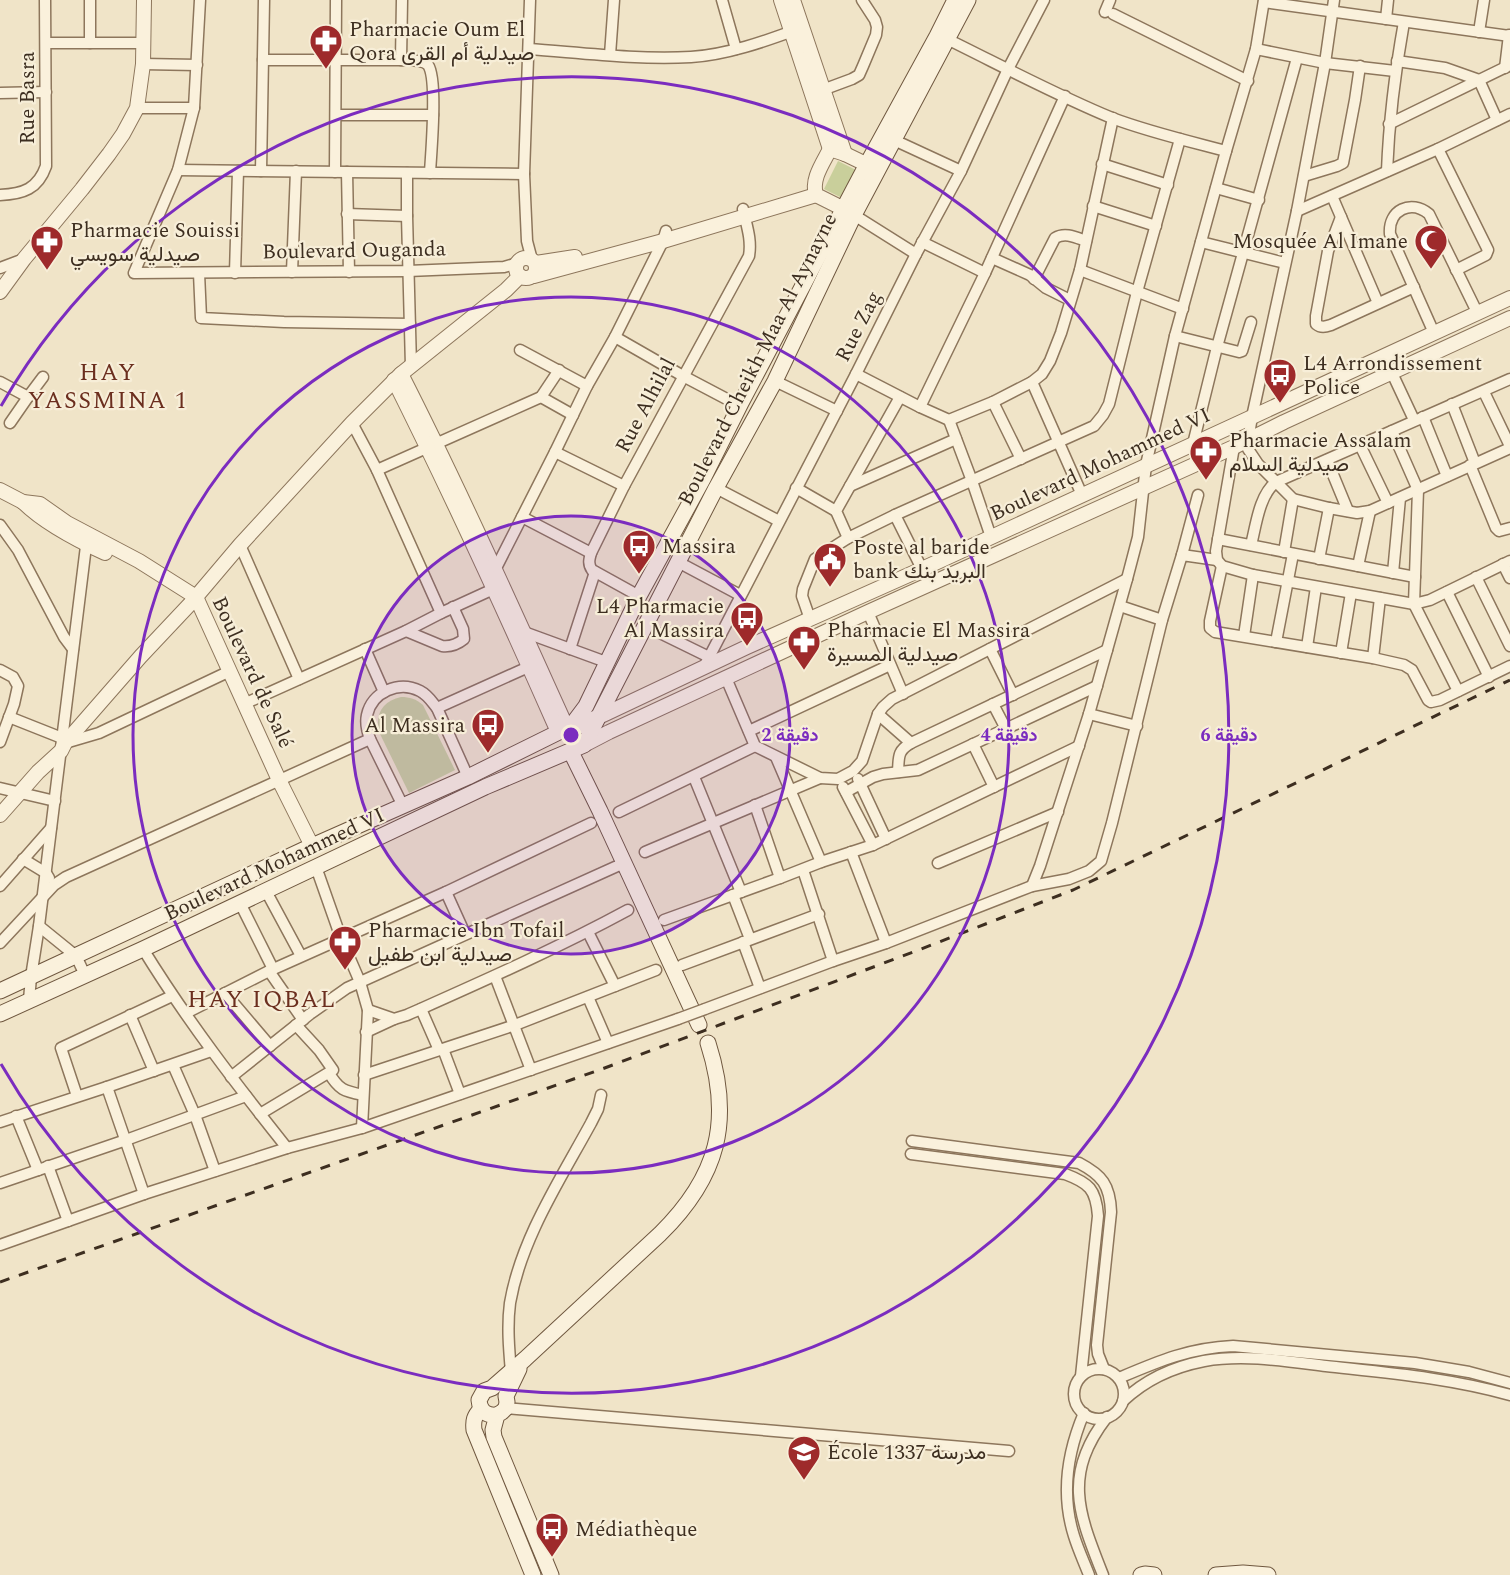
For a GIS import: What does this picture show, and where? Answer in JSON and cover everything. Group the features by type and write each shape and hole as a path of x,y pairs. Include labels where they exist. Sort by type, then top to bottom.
{"main road":[{"name":"Boulevard Cheikh Maa Al Aynayne","path":"577,747 598,716 716,488 775,381 850,212 955,0"},
{"name":"Boulevard Cheikh Maa Al Aynayne","path":"872,168 894,140 968,0"},
{"name":"Boulevard Cheikh Maa Al Aynayne","path":"566,729 586,706 639,596 740,406 850,212"},
{"path":"578,725 588,735 577,747 560,752 555,747 554,739 566,729 578,725"},
{"name":"Boulevard Mohammed VI","path":"0,991 308,848 468,777 566,729"},
{"path":"577,747 624,863 699,1025"},
{"name":"Boulevard Mohammed VI","path":"0,1014 485,787 577,747"},
{"path":"492,1388 676,1218 692,1198 712,1159 718,1136 719,1091 716,1066 708,1043"},
{"path":"525,1359 511,1383 493,1430 546,1574"},
{"path":"498,1388 503,1391 503,1406 491,1416 485,1413 481,1409 479,1400 481,1394 488,1389 498,1388"},
{"path":"481,1409 473,1422 474,1430 533,1575"},
{"path":"486,1460 501,1454"},
{"path":"1141,1575 1154,1575"},
{"path":"1216,1575 1268,1575"}],"street":[{"name":"Rue Basra","path":"0,195 16,194 28,190 40,178 46,166 45,0"},
{"path":"90,0 90,43"},
{"path":"0,292 123,134 137,108 143,64 144,0"},
{"path":"200,0 194,108 178,170 524,174"},
{"path":"261,171 264,0"},
{"path":"335,172 336,0"},
{"path":"401,60 402,0"},
{"path":"0,815 193,601 240,544 352,423 402,374 506,290 522,267 527,241 524,174 530,0"},
{"path":"610,55 614,0"},
{"path":"722,0 736,49"},
{"path":"781,0 796,30 817,92 845,154"},
{"path":"793,0 796,30"},
{"path":"817,92 852,80 863,66 877,27 862,0"},
{"name":"Rue Zag","path":"706,662 922,242 961,171 1008,69 1044,0"},
{"path":"1110,0 1109,13 1248,81"},
{"path":"1334,0 1304,176 1252,417 1248,449 1293,499 1363,513 1510,447 1484,392"},
{"path":"1386,19 1388,0"},
{"path":"1479,32 1484,0"},
{"path":"1032,886 1079,746 1120,606 1138,537 1146,465 1175,336 1226,151 1248,81 1264,1 1510,35 1507,66 1389,124"},
{"path":"1387,171 1389,124 1404,22"},
{"path":"529,49 649,57 693,57 736,49 796,30"},
{"path":"947,39 1113,118 1226,151"},
{"path":"46,43 143,43"},
{"path":"1256,49 1325,63 1445,68 1479,80 1497,120"},
{"path":"1193,444 1217,347 1297,58"},
{"path":"263,60 423,62 432,75 433,115 430,173"},
{"path":"143,64 197,65"},
{"path":"1304,176 1343,163 1356,100 1360,66"},
{"path":"0,93 46,92"},
{"path":"817,92 830,149 814,181 817,194 916,254"},
{"path":"920,407 992,258 1065,96"},
{"path":"137,108 194,108"},
{"path":"1297,211 1438,149 1510,114"},
{"path":"336,115 433,115"},
{"path":"949,420 993,402 1032,382 1042,374 1050,361 1080,270 1113,118"},
{"path":"810,619 802,596 815,559 848,538 895,515 1094,426 1103,415 1109,404 1137,292 1180,139"},
{"path":"894,140 961,171"},
{"path":"830,149 872,168"},
{"path":"1438,149 1488,250 1486,255 1456,270"},
{"path":"1102,164 1168,184"},
{"name":"Boulevard Ouganda","path":"178,170 134,273 349,272 522,267 665,236 743,212 817,194"},
{"path":"235,273 238,171"},
{"path":"292,272 296,171"},
{"path":"347,172 349,272"},
{"path":"407,173 406,216 410,324 402,374 432,445 566,729"},
{"path":"1216,188 1259,200"},
{"path":"1332,195 1378,303"},
{"path":"1093,206 1156,226"},
{"path":"1434,333 1390,234 1389,227 1392,220 1398,212 1406,208 1416,207 1429,214 1477,312"},
{"name":"Rue Alhilal","path":"591,553 624,486 749,256 749,236 743,212"},
{"path":"347,214 406,216"},
{"path":"1341,217 1331,241 1324,268 1316,316 1316,324 1319,327 1325,327 1414,287"},
{"path":"244,704 406,631 453,607 495,580 522,517 665,236"},
{"path":"1034,279 1057,236 1071,236 1086,241"},
{"path":"922,242 985,273"},
{"path":"1201,242 1285,263"},
{"path":"992,258 1030,275 1046,288 1070,300"},
{"path":"0,268 24,259"},
{"path":"1080,270 1183,309"},
{"path":"199,273 201,318 410,324"},
{"name":"Boulevard Mohammed VI","path":"566,729 687,676 706,662 766,639 922,569 1510,298"},
{"name":"Boulevard Mohammed VI","path":"577,747 868,612 1234,447 1510,318"},
{"path":"1175,336 1242,351 1251,322"},
{"path":"615,337 740,406"},
{"path":"520,350 587,386"},
{"path":"377,470 541,397 559,370"},
{"path":"1392,373 1447,476"},
{"path":"856,374 949,420 972,481 985,540 986,559"},
{"path":"10,423 43,377"},
{"path":"1251,546 1264,497 1269,487 1276,482 1510,379"},
{"path":"775,381 837,411"},
{"path":"0,382 28,397"},
{"path":"1032,382 1082,495"},
{"path":"541,397 573,415"},
{"path":"836,511 900,397"},
{"path":"993,402 1021,459"},
{"path":"1452,404 1496,528 1499,531 1510,528"},
{"path":"352,423 377,470 441,613"},
{"path":"1392,431 1418,490 1414,604 1458,691"},
{"path":"850,486 956,439"},
{"path":"1360,445 1388,503"},
{"path":"1234,447 1216,551 1220,563 1210,621 1210,628 1215,632 1404,665 1412,670 1431,702 1440,700 1510,666"},
{"path":"555,452 624,486"},
{"path":"1327,460 1348,511"},
{"path":"716,488 779,520"},
{"path":"796,488 836,511 848,538"},
{"name":"Boulevard de Salé","path":"2,495 23,502 40,504 87,540 139,561 193,601 308,848"},
{"path":"0,1245 144,1194 287,1148 362,1128 608,1043 621,1042 1032,886 1069,879 1089,871 1101,861 1162,620 1198,495"},
{"path":"1393,573 1400,498"},
{"path":"1276,642 1288,581 1293,499"},
{"path":"1319,559 1329,508"},
{"path":"1358,566 1370,511"},
{"path":"895,515 922,569"},
{"path":"522,517 591,553 589,566 592,570 639,596"},
{"path":"0,525 18,550 64,637 74,649"},
{"path":"1218,539 1415,577"},
{"path":"29,1000 87,540"},
{"path":"240,544 299,679"},
{"path":"1182,555 1220,563 1253,575 1414,604 1447,592 1506,562 1510,578"},
{"path":"678,562 740,595"},
{"path":"570,649 595,572"},
{"path":"1244,636 1253,575"},
{"path":"1476,577 1510,646"},
{"path":"726,678 755,746 820,778 838,779 853,771 862,761 879,714 892,699 1127,579"},
{"path":"495,580 524,632 534,665"},
{"path":"1307,647 1316,587"},
{"path":"1447,592 1489,677"},
{"path":"1341,653 1351,593"},
{"path":"1373,658 1380,598"},
{"path":"1120,606 1162,620"},
{"path":"406,631 442,646 448,647 460,643 465,639 464,629 453,607"},
{"path":"868,612 903,694"},
{"path":"524,632 606,662"},
{"path":"662,634 706,662"},
{"path":"766,639 774,656"},
{"path":"990,649 1013,695"},
{"path":"365,650 384,692"},
{"path":"898,772 899,754 903,747 1107,650"},
{"path":"749,731 891,664"},
{"path":"437,708 534,665"},
{"path":"0,670 14,677 18,686 0,742"},
{"path":"9,717 63,744 99,733 226,673"},
{"name":"Boulevard de Salé","path":"226,673 244,704 276,782"},
{"path":"687,676 694,693"},
{"path":"846,792 873,777 918,770 1097,686"},
{"path":"403,806 370,739 367,728 366,718 370,707 384,692 396,687 408,687 430,698 437,708 468,777"},
{"path":"993,704 1006,729"},
{"path":"879,714 911,743"},
{"path":"1089,714 1137,726"},
{"path":"0,943 54,885 66,877 370,739"},
{"path":"973,744 994,787"},
{"path":"619,812 755,746"},
{"path":"664,920 873,845 1079,746"},
{"path":"776,757 821,862"},
{"path":"853,771 886,839"},
{"path":"694,777 714,823 737,893 760,988"},
{"path":"645,852 820,778"},
{"path":"838,779 873,845"},
{"path":"0,788 54,801"},
{"path":"755,805 780,878"},
{"path":"938,863 1058,812"},
{"path":"186,1013 271,970 447,892 591,823"},
{"path":"0,886 51,828"},
{"path":"850,852 886,943"},
{"path":"23,859 46,873 54,885"},
{"path":"231,1077 335,995 624,863"},
{"path":"316,867 341,938 360,982 368,1010 362,1128"},
{"path":"803,870 833,961"},
{"path":"266,891 301,956"},
{"path":"447,892 465,934"},
{"path":"240,903 299,1023 333,1070 260,1114"},
{"path":"366,1032 495,976 588,932 628,910"},
{"path":"682,965 819,914"},
{"path":"39,926 76,956 85,975"},
{"path":"588,932 615,986"},
{"path":"142,949 212,1052 287,1148"},
{"path":"364,1075 515,1025 656,970"},
{"path":"495,976 531,1070"},
{"path":"225,993 270,1046"},
{"path":"77,1096 61,1048 172,996"},
{"path":"588,997 608,1043"},
{"path":"421,1009 460,1094"},
{"path":"368,1010 394,1019"},
{"path":"130,1015 154,1071"},
{"path":"0,1122 212,1052"},
{"path":"173,1065 195,1115 215,1171"},
{"path":"329,1073 341,1089 363,1095"},
{"path":"107,1087 144,1194"},
{"path":"511,1371 508,1332 510,1304 523,1256 533,1230 598,1109 601,1095"},
{"path":"0,1184 246,1096"},
{"path":"16,1116 68,1221"},
{"path":"912,1141 1079,1163 1095,1171 1105,1183 1110,1198 1111,1212 1097,1346 1104,1369"},
{"path":"911,1154 1065,1174 1081,1180 1091,1189 1097,1202 1098,1216 1081,1376 1074,1392 1076,1404 1084,1413 1092,1418 1107,1417"},
{"path":"1119,1378 1176,1355 1203,1348 1233,1346 1415,1363 1469,1372 1510,1383"},
{"path":"1103,1575 1083,1525 1078,1491 1081,1468 1098,1428 1107,1417 1117,1411 1123,1401 1156,1376 1177,1368 1218,1359 1248,1358 1429,1377 1510,1395"},
{"path":"1081,1376 1092,1370 1104,1369 1115,1374 1124,1389 1123,1401"},
{"path":"503,1406 1009,1451"},
{"path":"1084,1413 1072,1445 1067,1494 1074,1535 1089,1575"}],"green space":[{"path":"838,161 858,171 844,199 824,189"},
{"path":"401,697 413,699 423,705 455,770 409,793 378,727 379,715 384,705"}],"railway":[{"path":"0,1282 602,1069 1073,890 1510,680"}],"place":[{"name":"Pharmacie Oum El Qora صيدلية أم القرى","path":"326,70"},
{"name":"Mosquée Al Imane","path":"1431,270"},
{"name":"Pharmacie Souissi صيدلية سويسي","path":"47,271"},
{"name":"L4 Arrondissement Police","path":"1280,404"},
{"name":"Pharmacie Assalam صيدلية السلام","path":"1206,481"},
{"name":"Massira","path":"639,575"},
{"name":"Poste al baride bank البريد بنك","path":"830,588"},
{"name":"L4 Pharmacie Al Massira","path":"747,647"},
{"name":"Pharmacie El Massira صيدلية المسيرة","path":"804,671"},
{"name":"Al Massira","path":"488,754"},
{"name":"Pharmacie Ibn Tofail صيدلية ابن طفيل","path":"345,971"},
{"name":"École مدرسة 1337","path":"804,1481"},
{"name":"Médiathèque","path":"552,1558"}],"district":[{"name":"HAY YASSMINA 1","path":"108,386"},
{"name":"HAY IQBAL","path":"262,999"}]}
